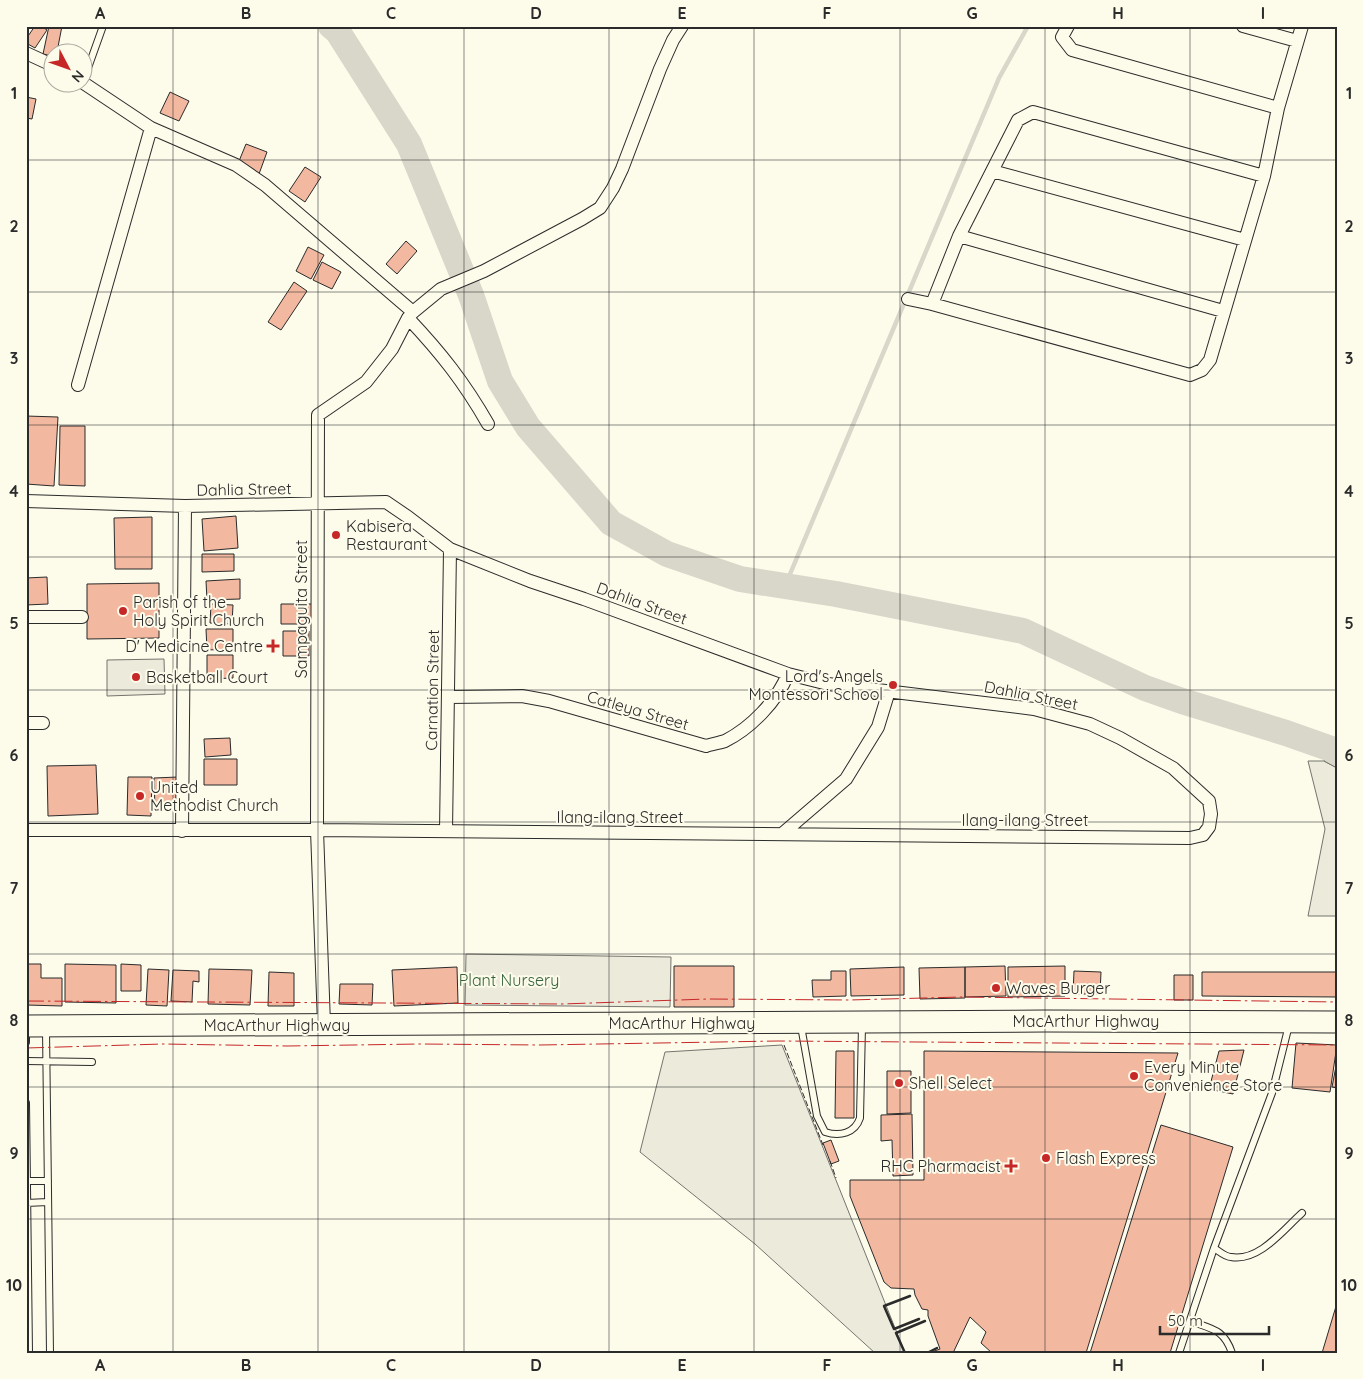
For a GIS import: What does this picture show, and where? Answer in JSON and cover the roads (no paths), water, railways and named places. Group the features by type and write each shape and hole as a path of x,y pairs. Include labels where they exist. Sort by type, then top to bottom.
{"highway":[{"name":"MacArthur Highway","path":"33,1026 800,1022 1337,1022"}],"street":[{"name":"Sampaguita Street","path":"324,1024 317,830 318,415 366,382 392,349 411,315 441,290 480,273 582,220 600,208 613,188 660,69 673,40 682,26"},
{"path":"1068,26 1062,38 1072,50 1278,108"},
{"path":"1243,26 1297,41"},
{"path":"908,299 1190,375 1202,370 1210,360 1264,176 1278,108 1302,26"},
{"path":"26,52 42,60"},
{"path":"92,88 151,128 236,165 265,185 411,315 452,368 488,424"},
{"path":"932,304 959,236 1018,120 1033,112 1264,176"},
{"path":"78,384 151,128"},
{"path":"992,171 1245,240"},
{"path":"959,236 1223,311"},
{"name":"Dahlia Street","path":"26,502 185,506 386,502 408,516 450,549 530,581 788,674 828,684 1034,709 1090,724 1120,738 1172,768 1195,786 1209,801 1211,814 1209,827"},
{"path":"182,831 185,506"},
{"name":"Carnation Street","path":"446,831 450,549"},
{"path":"26,617 82,617"},
{"name":"Catleya Street","path":"449,697 522,696 549,701 706,746 723,741 738,733 758,716 783,686 788,674"},
{"path":"782,834 846,779 878,727 889,690"},
{"path":"26,723 43,723"},
{"name":"Ilang-ilang Street","path":"26,830 317,830 1190,838 1203,835 1209,827"}],"lane":[{"path":"92,57 103,26"},
{"path":"1179,1353 1214,1248 1272,1093 1290,1021"},
{"path":"800,1022 817,1116 825,1132 830,1134 851,1132 858,1125 860,1118 862,1023"},
{"path":"26,1042 33,1026"},
{"path":"33,1026 46,1061 50,1353"},
{"path":"26,1060 92,1062"},
{"path":"26,1103 29,1353"},
{"path":"26,1181 48,1181"},
{"path":"27,1203 48,1202"},
{"path":"1214,1248 1229,1257 1246,1258 1260,1251 1302,1213"},
{"path":"1190,1321 1220,1333 1228,1341 1232,1353"}],"waterway":[{"path":"331,26 338,32 409,144 471,295 500,381 528,427 611,523 667,554 740,579 836,594 1023,631 1145,688 1337,751"},
{"path":"785,586 999,78 1028,26"}],"place":[{"name":"Kabisera Restaurant","path":"336,535"},
{"name":"Parish of the Holy Spirit Church","path":"123,611"},
{"name":"D' Medicine Centre","path":"273,646"},
{"name":"Basketball Court","path":"136,677"},
{"name":"Lord's Angels Montessori School","path":"893,685"},
{"name":"United Methodist Church","path":"140,796"},
{"name":"Waves Burger","path":"996,988"},
{"name":"Every Minute Convenience Store","path":"1134,1076"},
{"name":"Shell Select","path":"899,1083"},
{"name":"Flash Express","path":"1046,1158"},
{"name":"RHC Pharmacist","path":"1011,1166"}],"park label":[{"name":"Plant Nursery","path":"509,980"}]}
